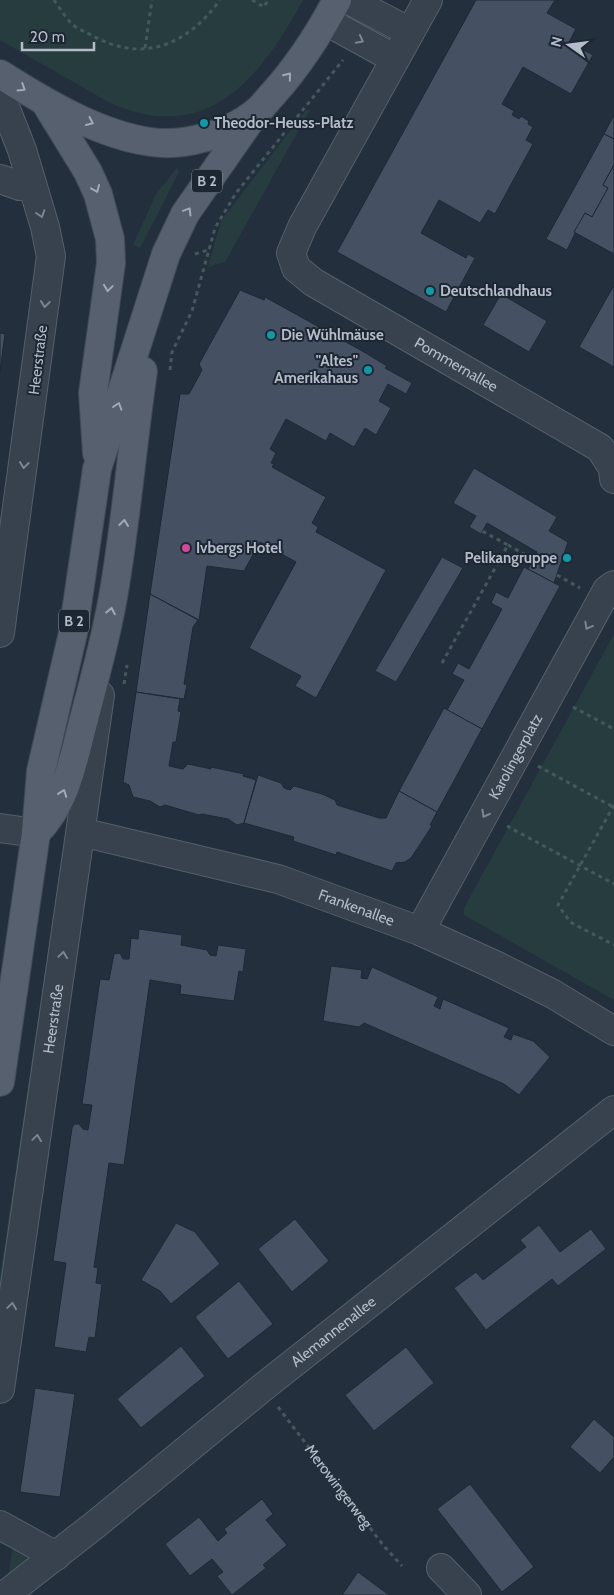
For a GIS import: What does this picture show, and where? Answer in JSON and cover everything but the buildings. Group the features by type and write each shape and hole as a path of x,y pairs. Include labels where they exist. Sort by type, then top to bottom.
{"main road":[{"name":"B 2","path":"256,112 286,79 332,11"},
{"name":"B 2","path":"0,74 45,102"},
{"path":"45,102 99,126 152,142 179,142 204,137 235,126 256,112"},
{"name":"Heerstraße","path":"45,102 88,172 98,194 110,240 112,263 94,393 97,469"},
{"name":"Heerstraße","path":"0,1082 36,833 41,771 72,633 97,469 149,314 160,270 185,214 256,112"},
{"name":"Heerstraße","path":"36,833 49,820 58,805 69,774 102,650 118,571 149,314"}],"street":[{"path":"349,0 410,32"},
{"path":"332,11 394,59 428,0"},
{"name":"Pommernallee","path":"394,59 302,227 291,254 296,268 313,282 600,448 614,471"},
{"name":"Heerstraße","path":"0,94 22,150 45,227 51,256 0,633"},
{"path":"0,179 20,186 30,182"},
{"name":"Karolingerplatz","path":"420,931 607,590 614,585"},
{"name":"Heerstraße","path":"0,1389 100,695 102,650"},
{"path":"0,828 36,833"},
{"name":"Frankenallee","path":"81,832 278,879 420,931 553,994 614,1031"},
{"name":"Alemannenallee","path":"5,1595 56,1556 262,1388 614,1110"},
{"path":"0,1525 56,1556"},
{"path":"440,1568 467,1595"}],"path":[{"path":"54,0 71,24 102,40 131,49 163,47 192,31 220,0"},
{"path":"145,48 152,0"},
{"path":"252,0 264,7 268,0"},
{"path":"189,256 208,250 220,216 236,192 346,56"},
{"path":"482,531 533,559"},
{"path":"442,663 508,546"},
{"path":"557,575 584,591"},
{"path":"570,705 614,729"},
{"path":"537,765 614,806 582,866 558,905 570,922 614,945"},
{"path":"505,825 614,884"},
{"name":"Merowingerweg","path":"278,1406 383,1545 402,1566"}],"green space":[{"path":"0,0 303,0 286,29 249,79 227,97 202,110 175,116 144,114 110,103 0,40"},
{"path":"306,110 310,110 225,262 208,267 221,221"},
{"path":"177,168 178,174 140,248 133,245 156,194"},
{"path":"614,634 614,1000 464,915 464,908"},
{"path":"76,775 0,1330 0,1275 61,863"},
{"path":"14,1539 32,1559 8,1578"}],"place":[{"name":"Theodor-Heuss-Platz","path":"204,123"},
{"name":"Deutschlandhaus","path":"430,291"},
{"name":"Die Wühlmäuse","path":"271,335"},
{"name":"\"Altes\" Amerikahaus","path":"368,370"},
{"name":"Ivbergs Hotel","path":"186,548"},
{"name":"Pelikangruppe","path":"567,558"}]}
